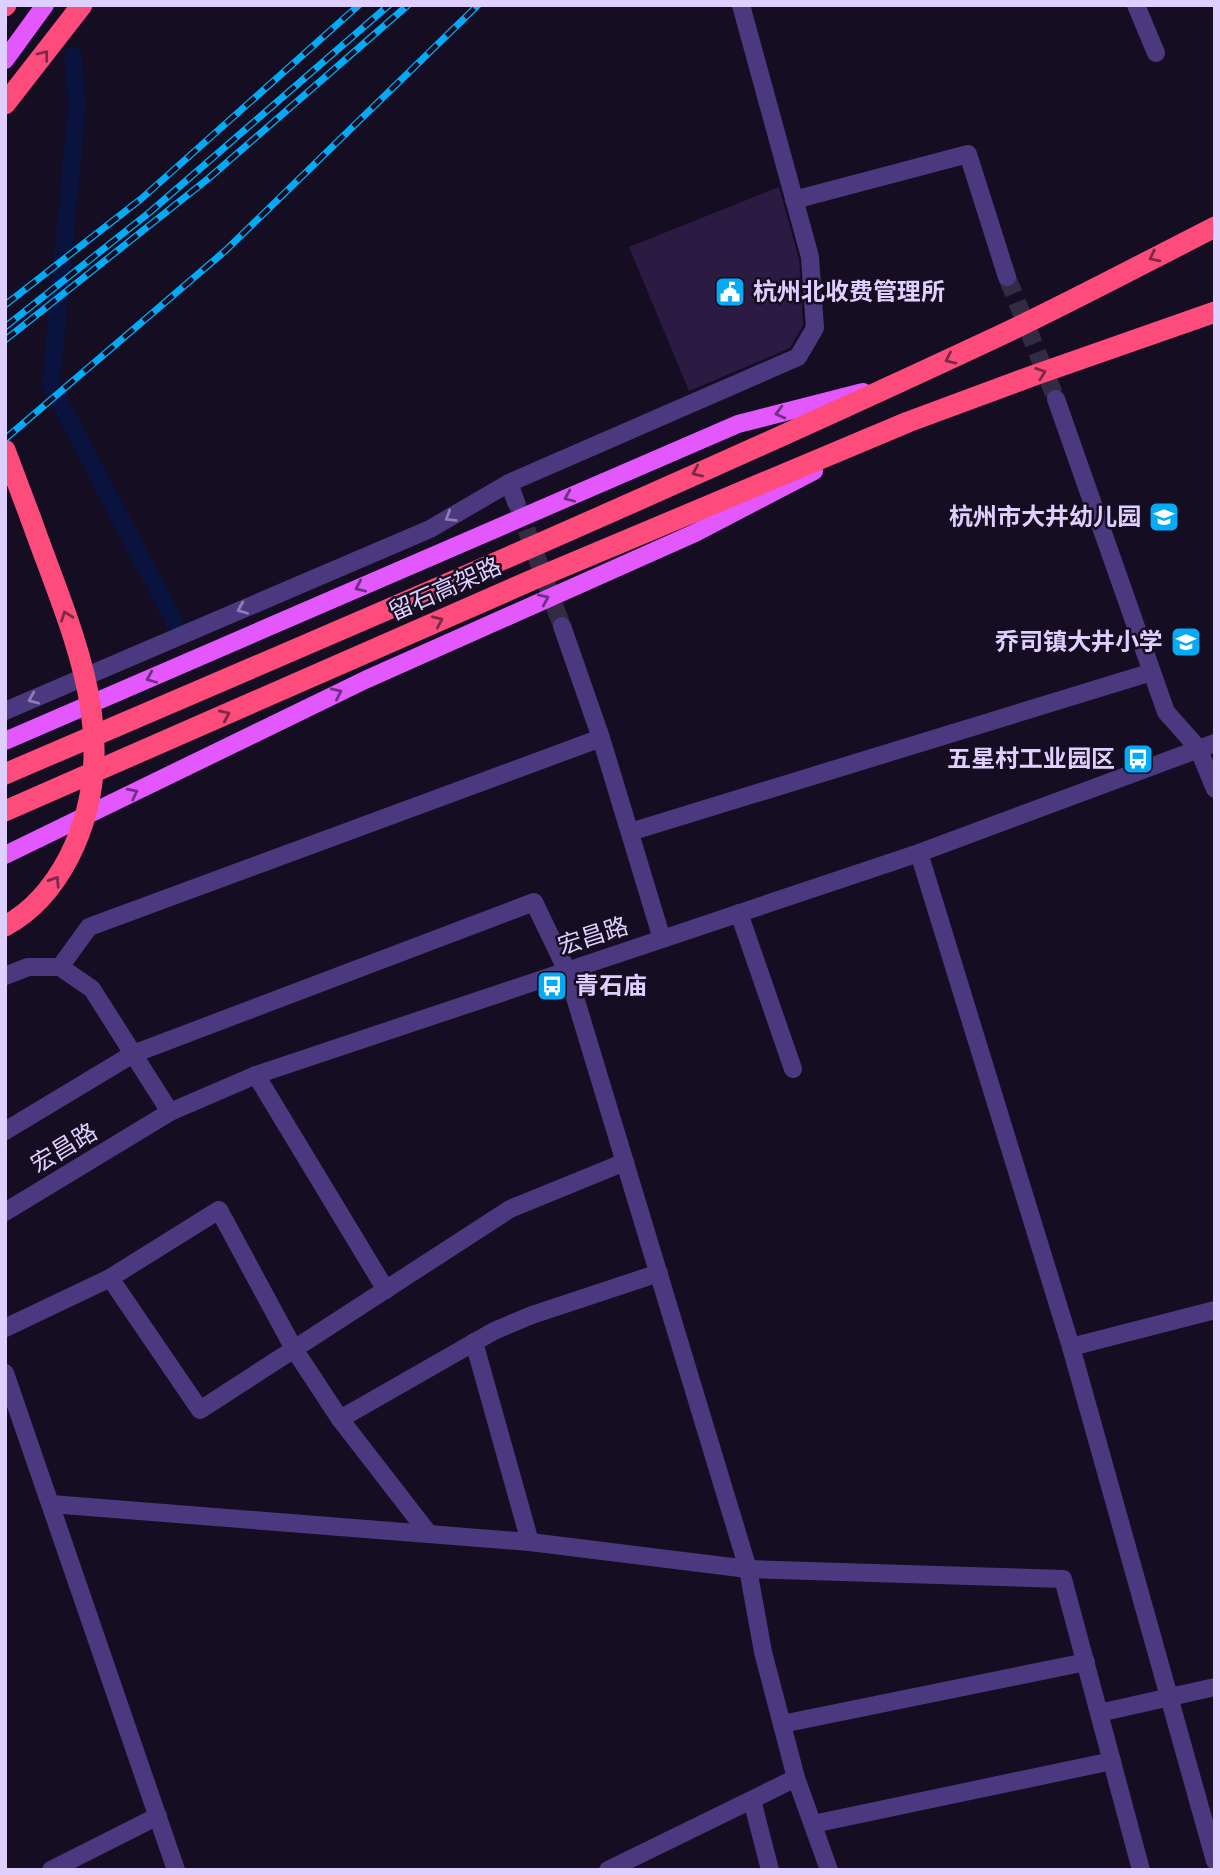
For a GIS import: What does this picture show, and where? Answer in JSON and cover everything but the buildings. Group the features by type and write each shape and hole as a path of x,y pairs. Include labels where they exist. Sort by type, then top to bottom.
{"highway":[{"path":"5,104 82,5"},
{"name":"留石高架路","path":"5,774 524,549 893,385 1004,334 1215,226"},
{"name":"留石高架路","path":"5,811 539,577 908,422 1035,374 1215,312"},
{"path":"5,450 85,675 93,717 95,756 92,789 81,831 55,884 36,904 5,926"}],"main road":[{"path":"5,60 45,5"},
{"path":"5,741 738,424 893,385"},
{"path":"5,855 365,680 695,533 908,422"}],"street":[{"path":"5,711 430,529 509,482 798,356 815,328 810,257 741,5"},
{"path":"1136,5 1156,52"},
{"path":"794,200 968,154 1007,276"},
{"path":"1056,399 1166,712 1207,745 1215,789"},
{"path":"509,482 516,502"},
{"path":"562,626 601,737 662,939"},
{"path":"630,832 1152,672"},
{"path":"60,967 89,927 601,737"},
{"name":"宏昌路","path":"5,1212 170,1112 256,1075 919,853 1207,745"},
{"path":"919,853 1071,1346 1167,1698 1215,1861"},
{"path":"5,1131 133,1054 534,902 567,971 748,1569 763,1652 796,1778 829,1870"},
{"path":"739,913 793,1069"},
{"path":"5,976 28,967 60,967 92,989 170,1112"},
{"path":"256,1075 386,1290"},
{"path":"110,1278 200,1410 510,1209 625,1162"},
{"path":"5,1328 110,1278 219,1210 294,1349 340,1419 429,1534"},
{"path":"340,1419 474,1342 532,1315 659,1273"},
{"path":"1071,1346 1215,1310"},
{"path":"474,1342 530,1542"},
{"path":"5,1373 176,1870"},
{"path":"51,1504 530,1542 748,1569 1063,1579 1141,1870"},
{"path":"782,1724 1086,1662"},
{"path":"1099,1713 1215,1687"},
{"path":"813,1824 1112,1761"},
{"path":"608,1870 796,1778"},
{"path":"752,1800 769,1870"},
{"path":"51,1870 158,1816"}],"waterway":[{"path":"73,56 77,106 51,385 174,621"}],"tunnel":[{"path":"1007,277 1056,399"},
{"path":"517,504 562,626"}],"railway":[{"path":"5,305 141,199 359,5"},
{"path":"5,327 150,212 389,5"},
{"path":"5,340 209,178 408,5"},
{"path":"5,439 225,251 478,5"}],"place":[{"name":"杭州北收费管理所","path":"730,292"},
{"name":"杭州市大井幼儿园","path":"1164,517"},
{"name":"乔司镇大井小学","path":"1186,642"},
{"name":"五星村工业园区","path":"1138,759"},
{"name":"青石庙","path":"552,986"}]}
